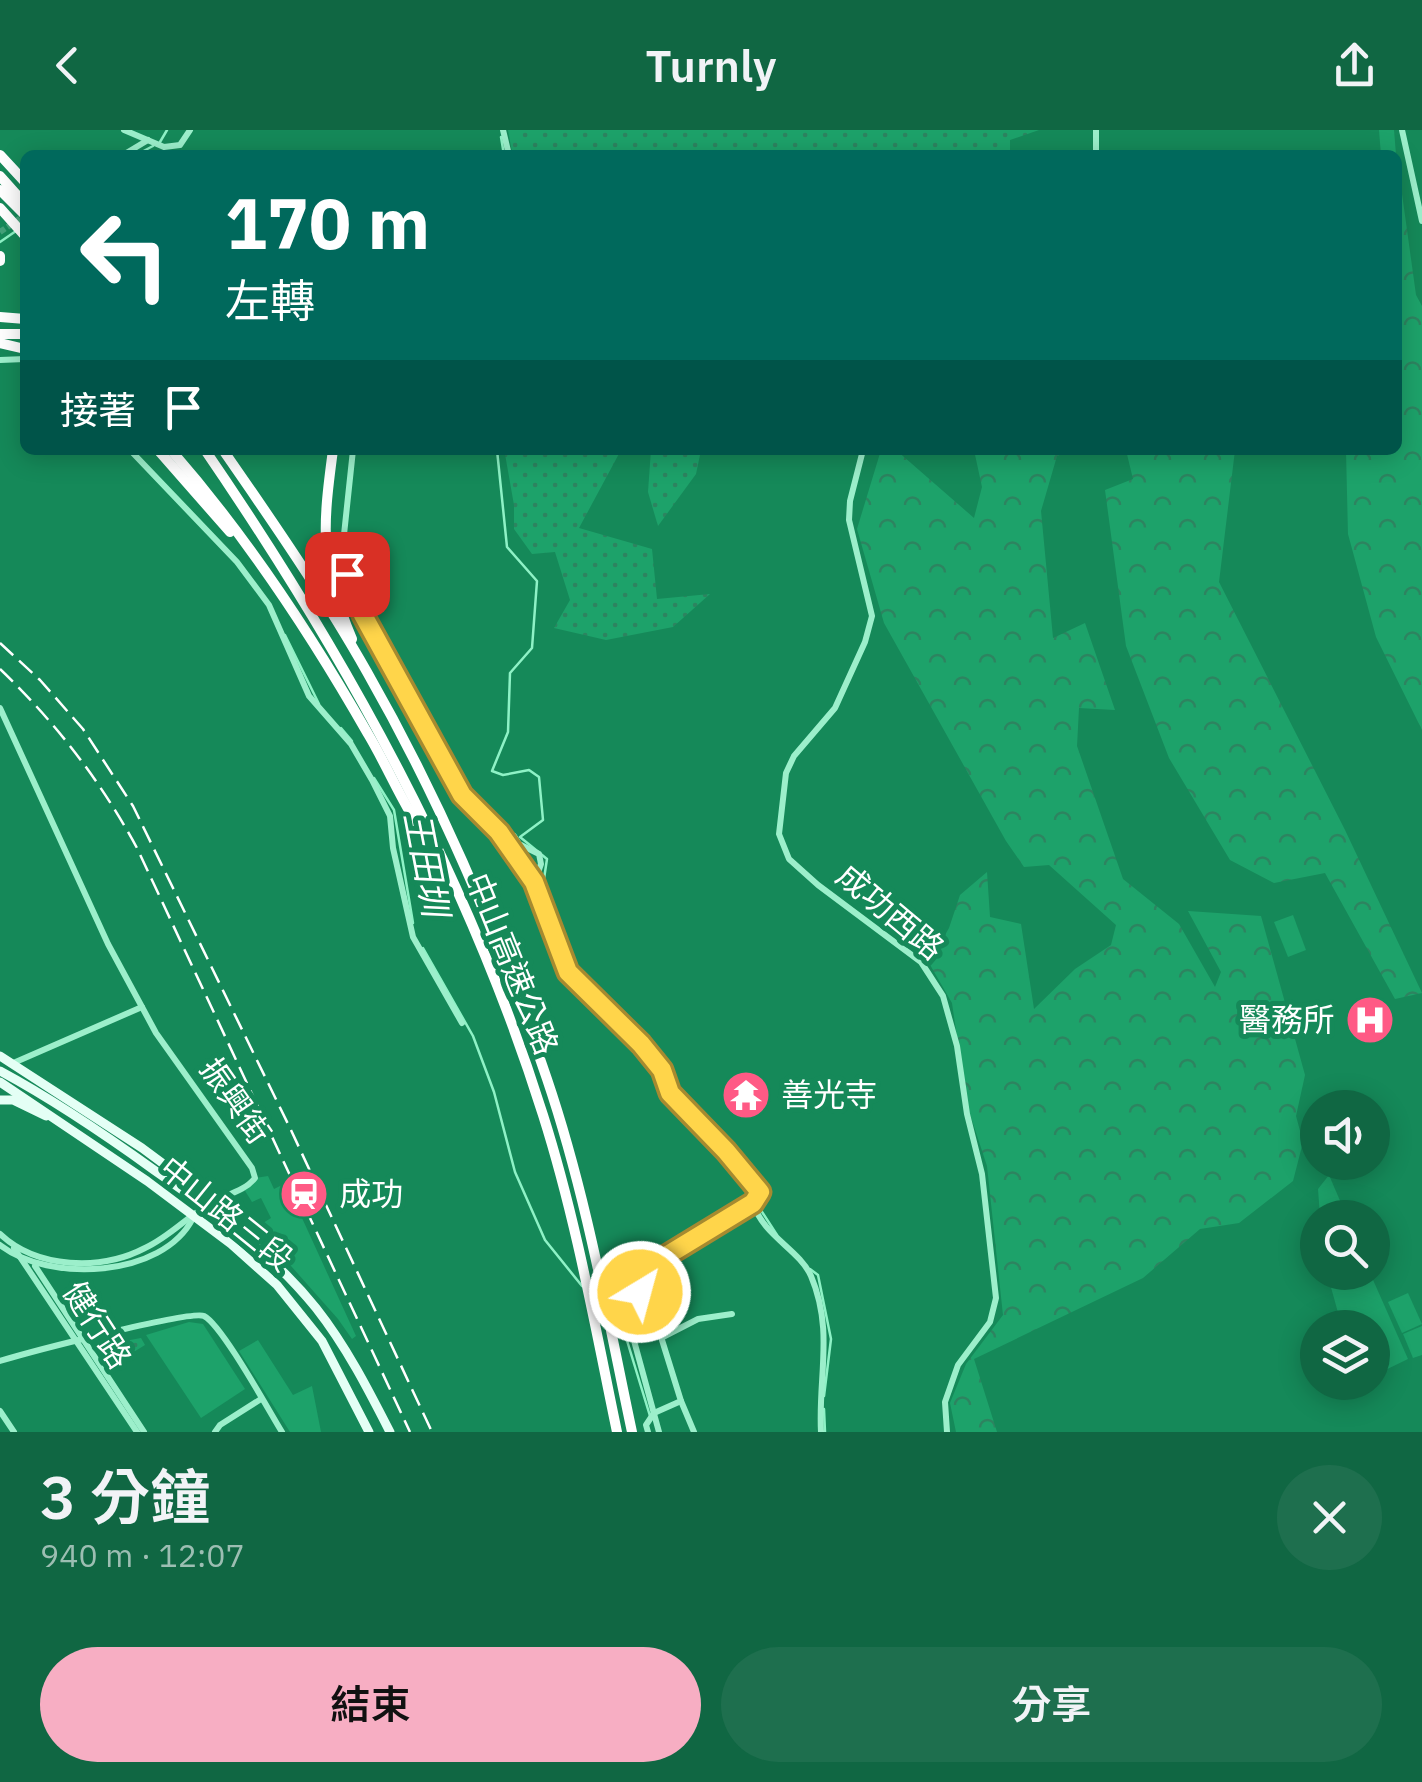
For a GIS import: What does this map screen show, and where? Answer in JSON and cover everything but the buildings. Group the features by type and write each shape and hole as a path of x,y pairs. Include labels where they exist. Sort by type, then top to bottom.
{"highway":[{"path":"0,155 20,177"},
{"path":"0,176 20,197"},
{"path":"0,190 20,210"},
{"path":"170,455 234,527 314,643 419,829 439,852"},
{"name":"中山高速公路","path":"208,455 334,649 412,793 480,945 532,1082 583,1268 617,1432"},
{"name":"中山高速公路","path":"227,455 367,672 457,852 499,950 547,1079 600,1273 632,1432"},
{"path":"332,455 325,556 335,598 367,672"}],"main road":[{"name":"中山路三段","path":"0,1056 4,1067 19,1081 71,1110 207,1205 259,1247 318,1312 360,1374 390,1432"},
{"name":"中山路三段","path":"4,1067 86,1110 200,1191 207,1205"},
{"name":"中山路三段","path":"0,1082 231,1244 301,1311 340,1369 369,1432"},
{"path":"0,1100 13,1100 66,1125"}],"street":[{"path":"124,130 154,142 180,145 190,130"},
{"path":"1402,130 1422,221"},
{"path":"135,150 154,142"},
{"path":"135,455 237,562 269,604 309,696 351,744 372,780 390,816 393,848 413,937 462,1022"},
{"path":"352,455 343,544 347,574 363,615 462,795 499,832 534,882 568,972 641,1044 662,1070 670,1093 760,1192 754,1201 643,1272 638,1282 694,1432"},
{"name":"成功西路","path":"862,455 849,520 872,616 835,708 794,756 782,788 780,834 789,859 921,962 943,996 953,1030 982,1174 996,1298 990,1322 958,1365 946,1402 947,1432"},
{"name":"振興街","path":"0,708 108,944 156,1033 255,1173 250,1184 207,1205"},
{"path":"514,836 519,844 540,854 541,864 534,882"},
{"path":"4,1067 142,1007"},
{"path":"754,1201 771,1234 810,1274 826,1326 821,1432"},
{"path":"0,1245 24,1256 52,1261 107,1260 149,1247 207,1205"},
{"path":"34,1264 91,1270 135,1261 174,1240 188,1229 194,1216"},
{"path":"0,1234 24,1256"},
{"name":"健行路","path":"24,1256 46,1281 80,1339"},
{"name":"健行路","path":"24,1256 141,1432"},
{"path":"46,1281 51,1271 59,1268"},
{"path":"0,1361 80,1339 191,1314 202,1315 210,1320 282,1432"},
{"path":"661,1338 698,1319 732,1314"},
{"path":"632,1337 659,1432"},
{"path":"215,1432 220,1424 261,1398"},
{"path":"648,1432 646,1425 654,1413 682,1400"},
{"path":"0,1410 14,1432"}],"green space":[{"path":"508,130 1039,130 1010,140 1010,150 512,150"},
{"path":"1379,130 1394,130 1396,150 1381,150"},
{"path":"1402,194 1416,295 1422,306 1422,730 1376,637 1348,534 1346,455 1402,455"},
{"path":"505,455 618,455 579,528 652,549 657,599 710,594 673,627 606,640 554,628 570,600 555,552 532,554 514,529"},
{"path":"651,455 700,455 696,474 658,526 648,492"},
{"path":"879,455 902,455 974,518 982,487 975,455 1060,455 1041,511 1053,638 1085,623 1115,710 1079,708 1077,746 1123,879 1179,924 1215,987 1221,972 1188,911 1261,916 1305,1075 1296,1116 1300,1154 1293,1181 1239,1223 1200,1229 1143,1278 974,1359 997,1432 956,1432 950,1403 966,1364 1003,1315 987,1166 967,1105 952,1003 929,963 949,928 960,895 987,872 990,917 1021,924 1034,1009 1075,969 1111,945 1116,925 1049,865 1024,867 884,623 857,529"},
{"path":"1127,455 1234,455 1219,582 1345,830 1422,993 1395,999 1325,873 1274,883 1230,860 1169,758 1126,646 1105,490 1133,479"},
{"path":"1293,915 1306,950 1288,957 1274,922"},
{"path":"268,1176 274,1189 286,1183 356,1336 352,1339 260,1231 271,1218 261,1198 252,1202 242,1186"},
{"path":"1325,1180 1331,1180 1340,1200 1319,1200 1318,1189"},
{"path":"1332,1290 1378,1290 1386,1310 1337,1310"},
{"path":"1408,1293 1422,1324 1402,1333 1388,1302"},
{"path":"1390,1318 1408,1359 1390,1368"},
{"path":"189,1322 203,1324 245,1389 201,1418 146,1335"},
{"path":"1422,1326 1422,1355 1413,1358 1403,1334"},
{"path":"141,1338 145,1345 111,1366 98,1346"},
{"path":"258,1340 293,1395 312,1386 321,1432 290,1432 239,1351"}],"waterway":[{"path":"160,142 167,130"},
{"path":"501,137 503,150"},
{"path":"145,150 153,146"},
{"path":"0,242 16,231"},
{"path":"498,455 507,547 537,581 532,648 510,673 508,732 492,771 503,775 529,770 539,777 543,820 520,837 547,859 542,892 571,969 638,1037"},
{"name":"王田圳","path":"285,635 319,704"},
{"name":"王田圳","path":"341,728 352,741"},
{"name":"王田圳","path":"374,778 394,810 413,923"},
{"name":"王田圳","path":"423,948 473,1036 494,1092 515,1172 545,1240 582,1286"},
{"path":"658,1068 672,1104 752,1198"},
{"path":"757,1204 777,1235"},
{"path":"810,1269 818,1275 831,1339 824,1396"},
{"name":"王田圳","path":"614,1322 625,1334 650,1416"},
{"path":"824,1409 825,1432"}],"tunnel":[{"path":"0,232 20,218"}],"railway":[{"path":"0,643 40,680 83,729 133,806 432,1432"},
{"path":"0,669 76,753 137,848 410,1432"}],"place":[{"name":"醫務所","path":"1370,1020"},
{"name":"善光寺","path":"746,1095"},
{"name":"成功","path":"304,1194"}],"route":[{"path":"347,574 363,615 462,795 499,832 534,882 568,972 641,1044 662,1070 670,1093 760,1192 753,1203 648,1267 638,1282 640,1292"}]}
